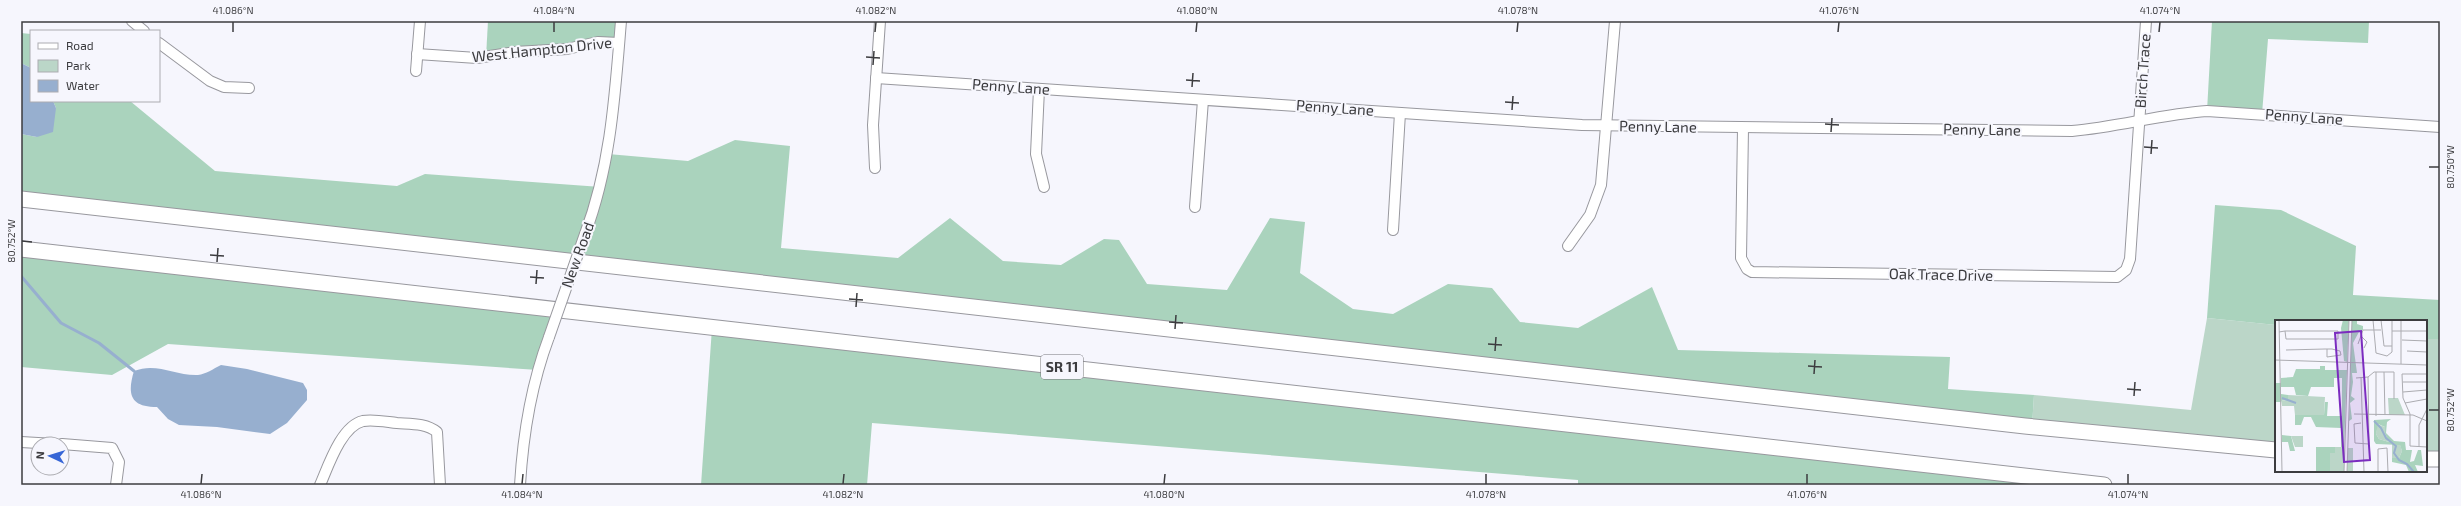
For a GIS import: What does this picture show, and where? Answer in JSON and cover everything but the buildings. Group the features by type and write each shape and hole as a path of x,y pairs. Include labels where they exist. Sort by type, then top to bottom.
{"highway":[{"path":"21,199 2026,426 2275,450"},
{"name":"SR 11","path":"21,249 2104,485"},
{"path":"2427,459 2440,459"}],"street":[{"path":"132,21 143,30"},
{"path":"416,72 420,21"},
{"name":"New Road","path":"520,485 527,416 533,387 601,187 610,147 621,21"},
{"path":"875,168 873,125 880,21"},
{"path":"1568,246 1588,220 1598,196 1603,175 1615,21"},
{"name":"Birch Trace","path":"2140,121 2146,21"},
{"name":"West Hampton Drive","path":"417,54 477,58 515,52 566,49 598,42 619,43"},
{"path":"160,44 224,87 249,88"},
{"name":"Penny Lane","path":"876,78 1607,126 2072,131 2101,128 2183,113 2207,112 2440,127"},
{"path":"1039,89 1036,154 1044,187"},
{"path":"1195,207 1203,100"},
{"path":"1393,230 1400,112"},
{"name":"Oak Trace Drive","path":"1743,128 1741,258 1746,268 1752,272 2110,278 2121,276 2126,270 2130,259 2140,121"},
{"path":"320,485 337,446 350,428 363,421 416,424 431,427 438,432 440,485"},
{"path":"70,445 112,448 119,462 116,485"}],"green space":[{"path":"488,21 621,21 619,43 486,57"},
{"path":"2212,21 2369,21 2368,43 2268,39 2262,114 2207,111"},
{"path":"21,33 30,34 30,68 21,63"},
{"path":"53,102 131,102 215,171 397,186 425,174 601,187 608,154 688,161 735,140 790,146 781,248 898,258 950,218 1003,261 1061,265 1104,239 1119,240 1147,284 1227,290 1270,218 1305,222 1300,273 1353,309 1393,314 1448,284 1492,288 1520,322 1578,328 1652,287 1678,350 1950,357 1948,389 2034,395 2032,427 21,200 21,134 37,137 56,108"},
{"path":"2215,205 2281,210 2356,246 2353,295 2440,300 2440,339 2427,339 2427,320 2275,320 2275,325 2207,318"},
{"path":"21,249 558,310 538,370 168,344 112,375 21,367"},
{"path":"2207,318 2275,325 2275,450 2032,427 2034,395 2191,410"},
{"path":"712,328 2104,485 1578,485 1578,480 872,423 867,485 701,485"},
{"path":"2427,339 2440,339 2440,459 2427,459"}],"water":[{"path":"21,63 30,68 30,102 53,102 56,108 53,132 37,137 21,134"},
{"path":"221,365 247,369 303,383 307,390 307,400 287,423 270,434 217,427 179,425 168,419 157,407 141,405 133,398 131,386 134,371 150,368 182,374 198,375"}],"waterway":[{"path":"21,276 61,323 99,343 134,371"}]}
